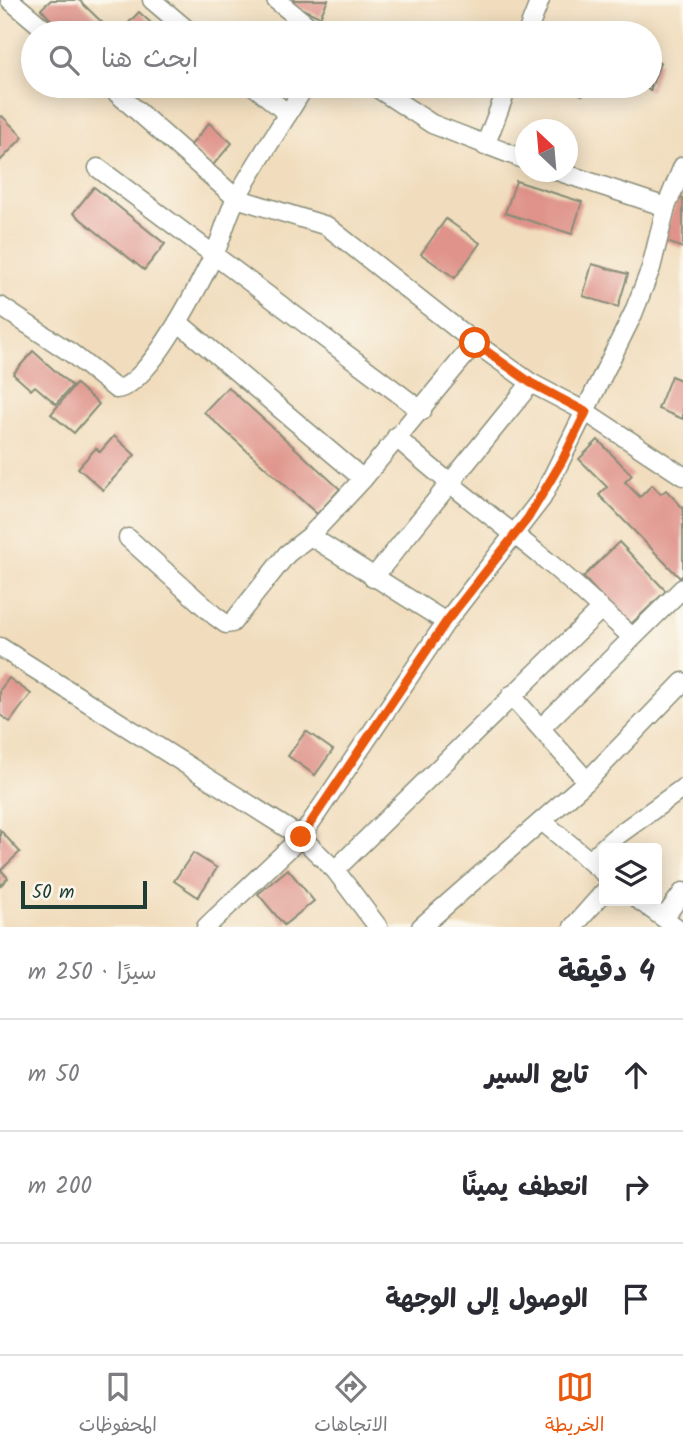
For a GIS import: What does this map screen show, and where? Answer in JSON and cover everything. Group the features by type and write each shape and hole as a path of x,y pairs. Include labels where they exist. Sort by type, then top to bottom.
{"street":[{"path":"10,0 35,21"},
{"path":"152,0 177,21"},
{"path":"276,0 302,21"},
{"path":"532,21 540,0"},
{"path":"123,98 236,198 327,226 475,343 531,383 586,412 683,476"},
{"path":"269,98 288,114"},
{"path":"0,306 71,353 116,388 124,388 137,379 178,322 215,253 236,198 297,98"},
{"path":"392,98 432,124 515,156"},
{"path":"485,146 503,98"},
{"path":"206,927 301,837 446,622 542,498 586,412 642,291 666,208 683,166"},
{"path":"98,168 215,253 422,411"},
{"path":"578,178 666,208"},
{"path":"178,322 363,479"},
{"path":"128,538 215,616 229,624 293,547 310,536 363,479 396,437 422,411 475,343"},
{"path":"373,578 531,383"},
{"path":"396,437 447,484 516,534 632,637"},
{"path":"310,536 446,622"},
{"path":"542,727 683,588"},
{"path":"335,870 601,609"},
{"path":"0,647 301,837 335,870 378,927"},
{"path":"421,927 587,781 683,682"},
{"path":"511,695 587,781"},
{"path":"590,860 614,838 683,788"},
{"path":"542,821 599,868"},
{"path":"647,906 670,922 683,892"},
{"path":"573,927 599,898"}],"building":[{"path":"51,0 79,0 101,21 52,21 41,9"},
{"path":"290,0 328,0 320,17 289,3"},
{"path":"139,12 149,21 130,21"},
{"path":"2,116 23,137 0,161 0,118"},
{"path":"209,123 232,143 213,165 190,146"},
{"path":"516,182 582,202 572,234 505,213"},
{"path":"94,187 165,244 144,270 73,213"},
{"path":"678,197 683,199 683,248 662,240"},
{"path":"446,219 480,243 455,278 421,254"},
{"path":"592,264 628,274 618,307 583,296"},
{"path":"33,351 72,386 56,404 35,386 31,390 13,374"},
{"path":"671,376 683,381 683,419 658,409"},
{"path":"76,384 99,404 74,433 51,414"},
{"path":"228,387 340,489 317,514 204,412"},
{"path":"114,436 135,455 103,490 78,468 96,448 100,452"},
{"path":"598,440 632,475 625,482 640,497 652,485 661,494 666,490 683,508 683,575 680,578 599,495 607,487 579,459"},
{"path":"619,542 666,591 629,626 583,577"},
{"path":"9,678 31,694 10,722 0,715 0,690"},
{"path":"306,731 333,750 315,775 288,756"},
{"path":"0,830 20,852 1,870 8,878 0,886"},
{"path":"193,853 217,868 198,897 174,881"},
{"path":"288,869 314,901 284,925 258,894"}],"route":[{"path":"301,837 446,622 542,498 586,412 531,383 475,343"}]}
